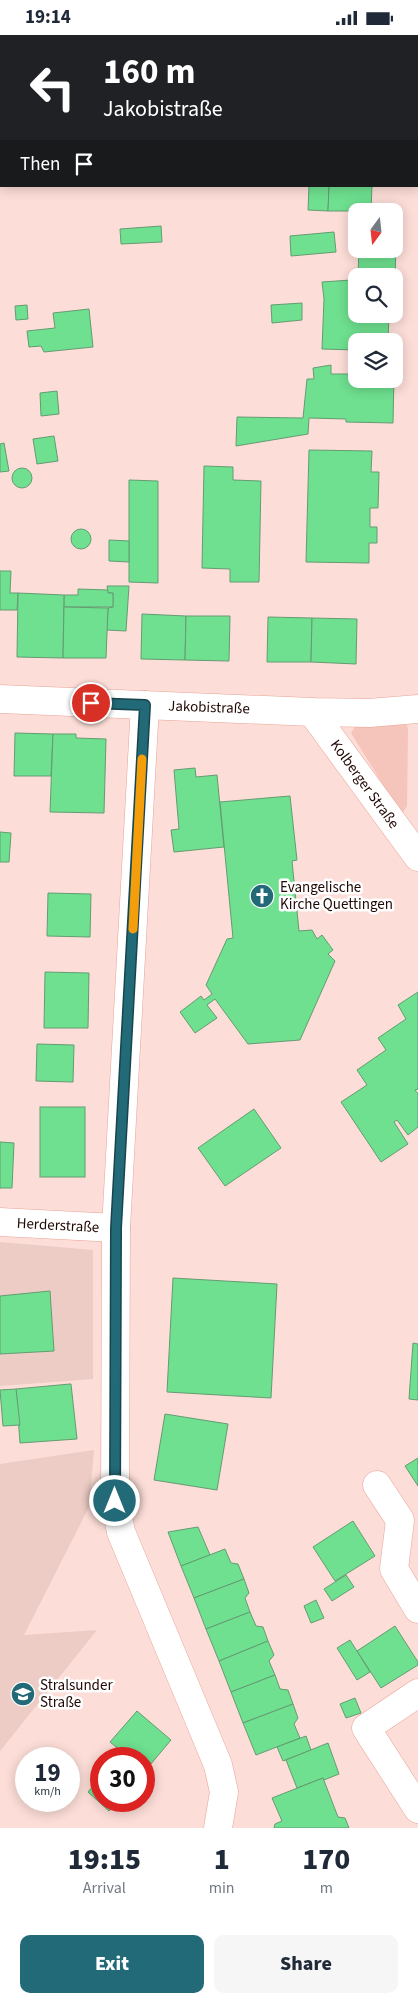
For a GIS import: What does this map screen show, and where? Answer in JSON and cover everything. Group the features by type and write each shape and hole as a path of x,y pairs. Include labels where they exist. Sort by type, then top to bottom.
{"street":[{"name":"Jakobistraße","path":"0,699 312,712 369,713 418,709"},
{"path":"145,705 116,1228 115,1501 121,1532 218,1765 224,1792 218,1828"},
{"name":"Kolberger Straße","path":"312,712 418,857"},
{"name":"Herderstraße","path":"0,1222 116,1228"},
{"path":"377,1485 400,1520 394,1569 418,1609"},
{"path":"418,1693 366,1728 418,1809"}],"shaded area":[{"path":"407,725 408,730 407,806 403,812 400,812 351,733 355,727"},
{"path":"0,1242 93,1250 93,1379 0,1386"},
{"path":"94,1450 89,1507 24,1635 97,1630 0,1751 0,1464"}],"building":[{"path":"309,187 329,187 328,211 308,210"},
{"path":"329,187 372,187 371,203 348,203 348,211 328,211"},
{"path":"161,226 162,242 121,244 120,229"},
{"path":"334,232 336,252 291,256 290,236"},
{"path":"359,258 396,258 395,268 358,268"},
{"path":"348,280 348,323 389,323 388,333 348,333 348,350 322,349 324,299 322,282"},
{"path":"302,303 302,320 272,323 271,305"},
{"path":"27,305 28,319 16,320 15,306"},
{"path":"89,309 93,347 44,352 41,346 29,347 27,331 55,328 53,313"},
{"path":"331,365 331,374 348,374 348,388 394,388 393,423 346,422 346,419 309,418 308,434 236,446 237,417 303,418 307,379 314,379 313,368"},
{"path":"57,391 59,414 41,416 40,393"},
{"path":"54,436 58,461 37,464 33,439"},
{"path":"4,443 9,471 0,472 0,444"},
{"path":"309,450 372,451 371,472 379,472 378,508 370,508 370,527 377,527 377,543 369,543 369,563 306,562"},
{"path":"204,466 233,467 233,480 261,481 259,582 230,582 230,569 202,568"},
{"path":"22,468 29,471 32,478 29,485 22,488 15,485 12,478 15,471"},
{"path":"129,480 158,481 158,583 129,582"},
{"path":"81,529 88,532 91,539 88,546 81,549 74,546 71,539 74,532"},
{"path":"109,540 129,541 129,562 109,561"},
{"path":"0,571 11,571 10,593 18,593 17,610 0,610"},
{"path":"107,586 129,586 126,631 107,630 108,608 113,607 113,593 108,593"},
{"path":"78,589 108,590 108,593 113,593 113,607 64,607 64,595 78,595"},
{"path":"18,593 64,595 63,658 17,657"},
{"path":"64,607 108,608 106,658 63,658"},
{"path":"142,614 186,616 185,660 141,659"},
{"path":"186,616 230,616 229,661 185,660"},
{"path":"268,617 312,618 311,662 267,662"},
{"path":"312,618 357,619 356,664 311,662"},
{"path":"15,733 53,734 51,776 14,776"},
{"path":"53,734 76,734 76,738 106,739 104,813 50,812"},
{"path":"195,768 196,777 217,775 224,847 174,852 171,830 179,829 174,770"},
{"name":"Evangelische Kirche Quettingen","path":"290,796 297,860 292,861 299,931 312,930 317,939 322,935 333,950 328,954 335,961 300,1040 248,1044 215,999 207,1005 217,1018 195,1033 180,1012 201,996 204,1000 212,994 206,985 227,939 233,938 220,802"},
{"path":"0,832 11,833 9,862 0,862"},
{"path":"48,893 91,894 90,937 47,936"},
{"path":"45,972 89,973 88,1028 44,1028"},
{"path":"418,992 418,1089 415,1090 418,1094 418,1127 408,1135 397,1120 394,1122 408,1144 381,1162 341,1102 367,1085 357,1070 386,1050 378,1038 406,1019 398,1005"},
{"path":"37,1044 74,1045 73,1082 36,1081"},
{"path":"40,1107 85,1107 85,1177 40,1177"},
{"path":"254,1109 281,1148 225,1186 198,1148"},
{"path":"0,1142 14,1143 12,1188 0,1188"},
{"path":"173,1278 277,1284 271,1398 167,1392"},
{"path":"50,1291 54,1351 0,1354 0,1296"},
{"path":"413,1343 418,1344 418,1400 409,1399"},
{"path":"71,1384 77,1439 20,1443 16,1389"},
{"path":"16,1389 20,1425 3,1426 0,1390"},
{"path":"165,1414 228,1424 217,1490 154,1480"},
{"path":"418,1458 418,1486 405,1466"},
{"path":"353,1521 375,1556 335,1581 313,1547"},
{"path":"198,1527 210,1555 181,1566 168,1532"},
{"path":"225,1549 231,1563 238,1564 244,1579 194,1598 181,1566"},
{"path":"346,1575 354,1587 332,1601 324,1589"},
{"path":"244,1579 249,1593 245,1598 250,1612 206,1629 194,1598"},
{"path":"316,1600 324,1618 311,1623 304,1606"},
{"path":"250,1612 256,1626 263,1627 268,1641 219,1661 206,1629"},
{"path":"395,1626 418,1662 418,1665 381,1688 357,1651"},
{"path":"350,1640 370,1672 357,1680 337,1648"},
{"path":"268,1641 274,1655 269,1661 275,1675 231,1692 219,1661"},
{"path":"275,1675 280,1689 288,1690 293,1704 243,1723 231,1692"},
{"path":"355,1698 361,1713 346,1718 340,1704"},
{"path":"293,1704 298,1718 294,1724 300,1738 256,1755 243,1723"},
{"path":"137,1711 171,1740 155,1759 155,1747 116,1747 110,1742"},
{"path":"306,1736 311,1750 283,1761 277,1747"},
{"path":"328,1743 339,1774 297,1788 286,1760"},
{"path":"323,1778 338,1817 345,1818 349,1828 274,1828 275,1824 282,1821 272,1798"}],"slow traffic":[{"path":"133,929 142,759"}],"place":[{"name":"Evangelische Kirche Quettingen","path":"262,896"},
{"name":"Stralsunder Straße","path":"23,1694"}],"route":[{"path":"91,703 145,705 116,1228 115,1501"}]}
